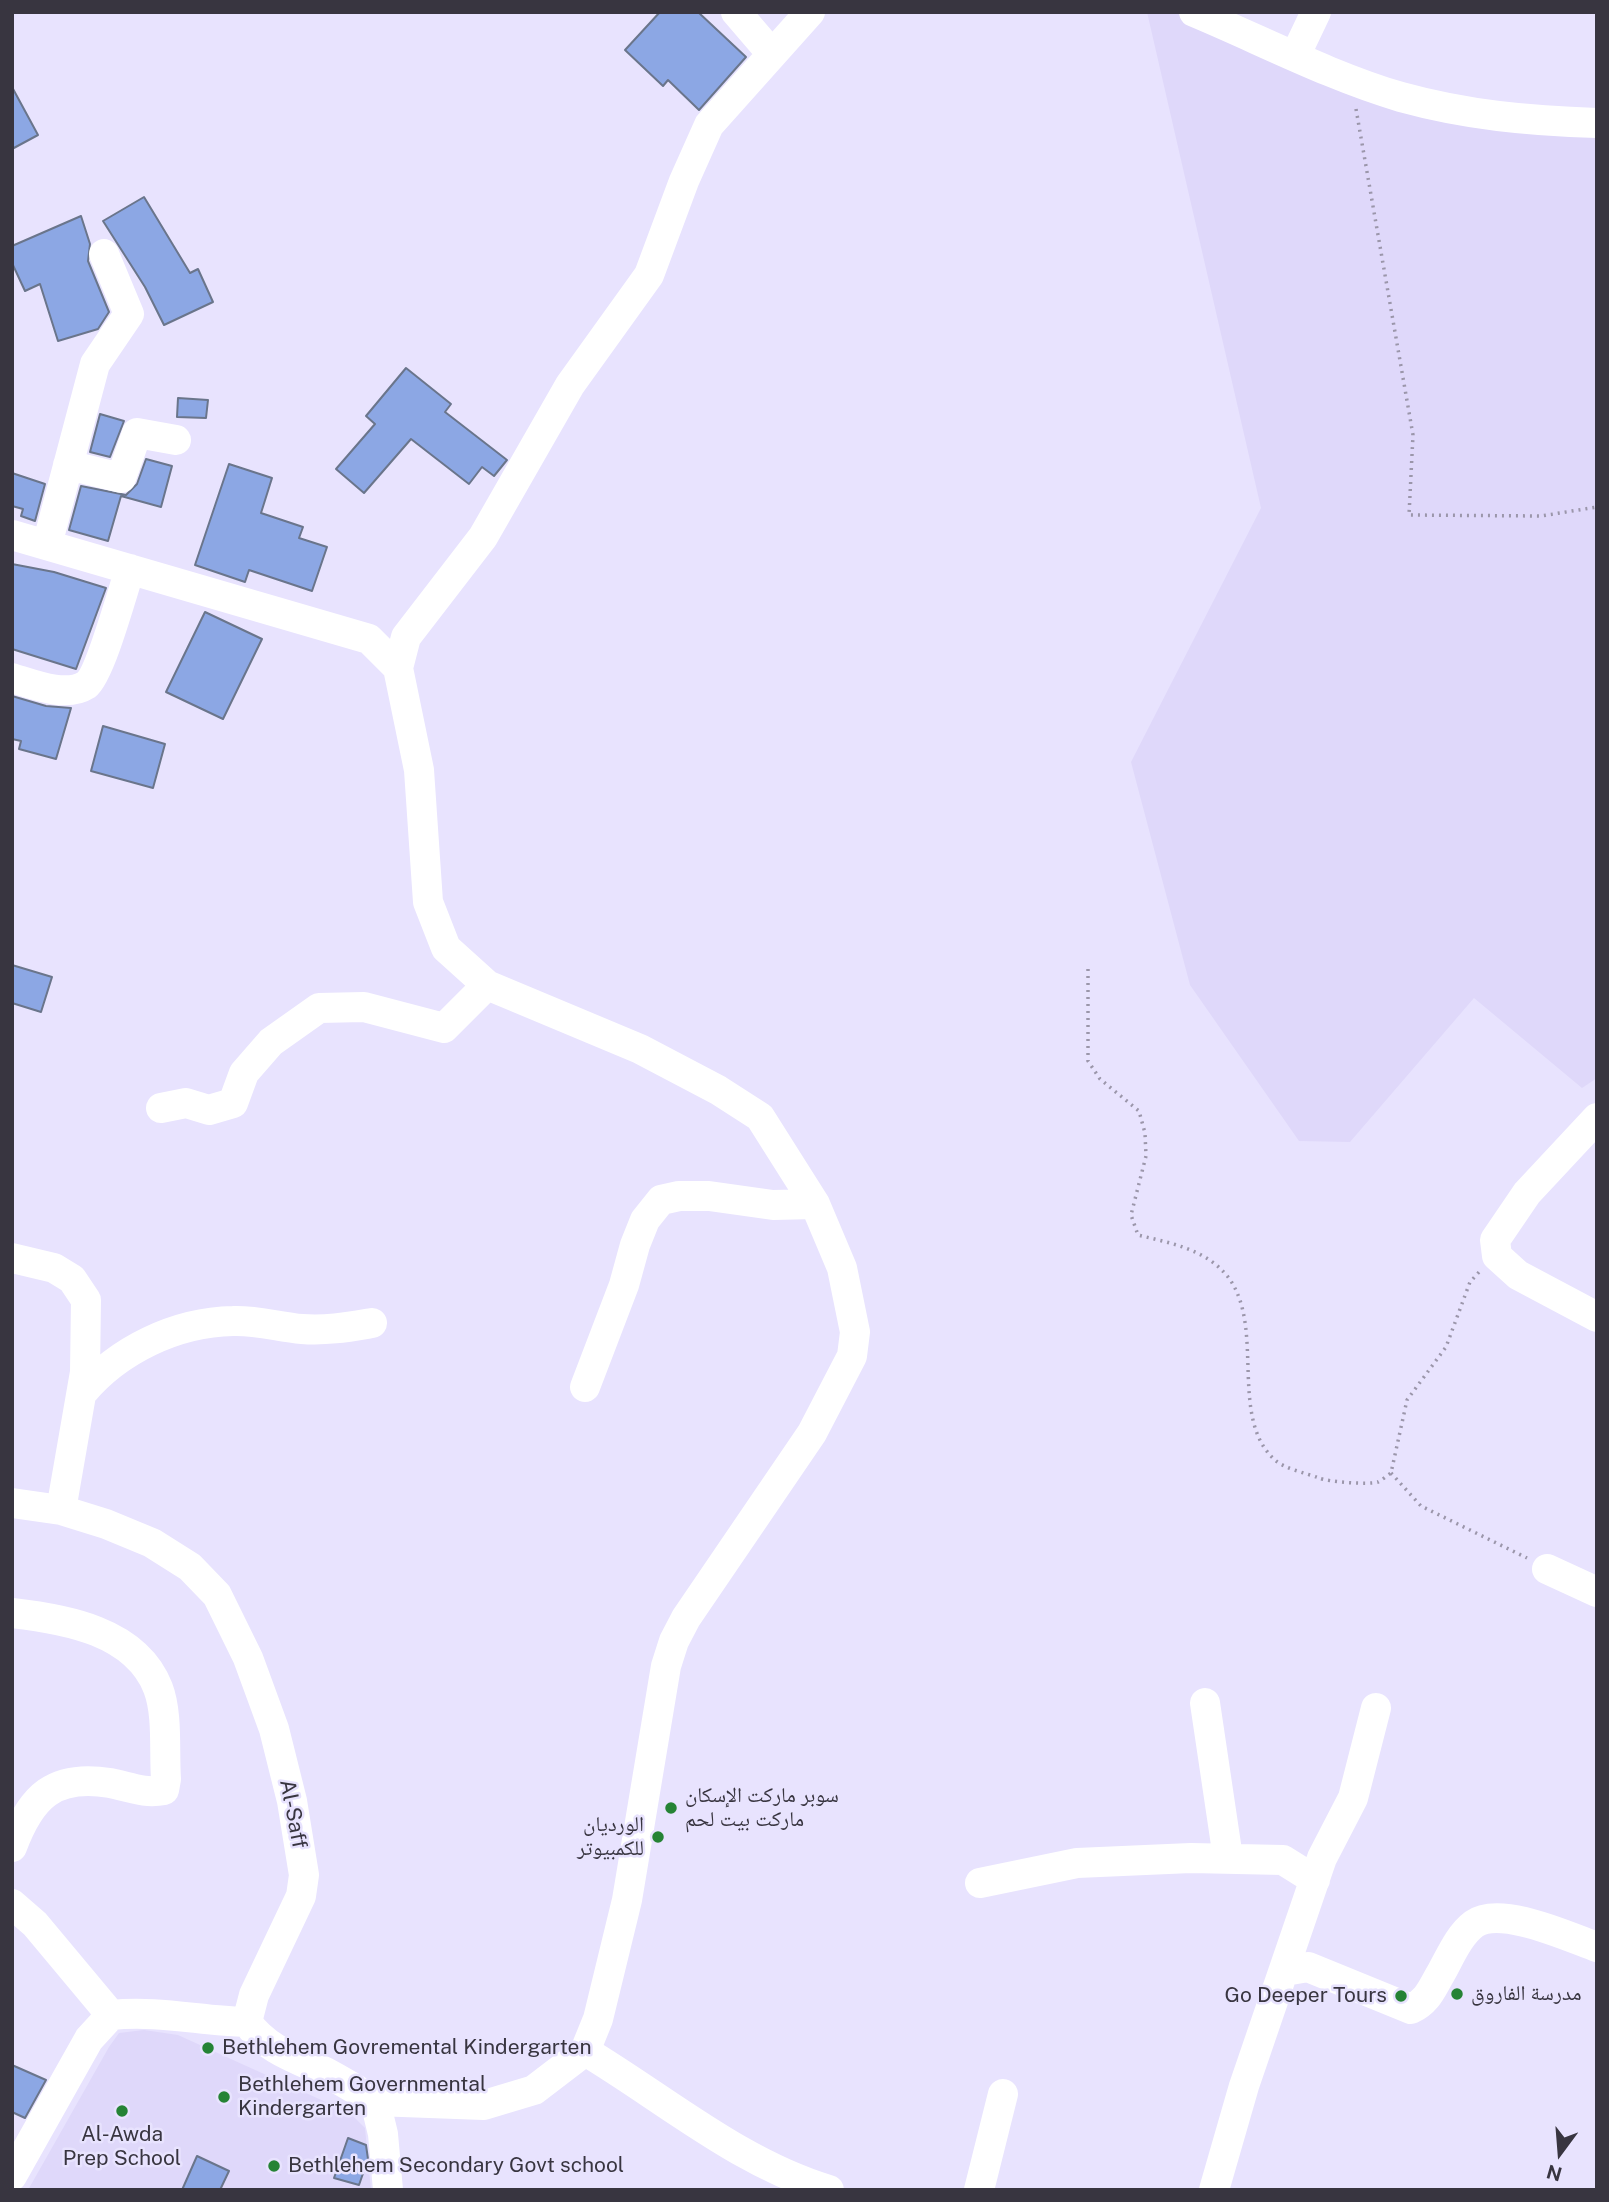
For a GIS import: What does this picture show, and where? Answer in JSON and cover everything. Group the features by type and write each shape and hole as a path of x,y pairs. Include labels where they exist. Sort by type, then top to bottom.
{"street":[{"path":"736,12 772,54"},
{"path":"12,2176 89,2039 111,2015 141,2012 216,2022 247,2022 255,2034 281,2053 326,2073 375,2101 484,2105 534,2090 585,2051 598,2019 627,1900 666,1666 674,1642 686,1618 812,1433 852,1356 855,1332 842,1268 815,1204 760,1117 718,1090 640,1049 488,985 446,948 428,902 419,770 398,668 406,636 483,537 570,385 649,275 709,125 810,12"},
{"path":"1194,12 1341,75 1401,96 1518,120 1597,123"},
{"path":"1296,54 1316,12"},
{"path":"47,545 95,364 129,314 104,254"},
{"path":"68,465 121,478 137,433 176,440"},
{"path":"12,536 369,639 406,636"},
{"path":"12,678 67,691 86,685 96,670 130,569"},
{"path":"369,639 398,668"},
{"path":"161,1108 186,1103 209,1110 233,1103 244,1073 271,1042 319,1008 364,1007 444,1028 488,985"},
{"path":"1597,1118 1527,1193 1495,1240 1497,1256 1518,1275 1597,1317"},
{"path":"584,1387 624,1284 645,1220 661,1200 709,1196 773,1205 815,1204"},
{"path":"12,1258 54,1268 72,1279 86,1300 82,1393 61,1510"},
{"path":"82,1393 95,1377 129,1351 176,1331 234,1320 332,1330 372,1323"},
{"name":"Al-Saff","path":"12,1503 61,1510 152,1543 190,1567 218,1595 248,1658 274,1729 292,1801 304,1875 301,1896 254,1995 247,2022"},
{"path":"1547,1569 1597,1592"},
{"path":"12,1613 90,1628 120,1642 141,1660 158,1688 166,1779 164,1790 148,1793 93,1781 69,1782 49,1788 34,1805 12,1847"},
{"path":"1205,1703 1228,1858"},
{"path":"1214,2190 1244,2086 1315,1880 1353,1798 1376,1707"},
{"path":"980,1883 1077,1863 1228,1858 1283,1860 1328,1847"},
{"path":"1283,1860 1315,1880"},
{"path":"12,1904 35,1924 111,2015"},
{"path":"1284,1971 1308,1967 1411,2008 1425,2002 1469,1928 1485,1918 1514,1920 1597,1947"},
{"path":"585,2051 644,2086 736,2150 806,2183 829,2190"},
{"path":"979,2190 1003,2094"},
{"path":"375,2101 383,2134 388,2190"}],"path":[{"path":"1341,75 1353,91 1413,435 1409,515 1541,516 1597,507"},
{"path":"1088,969 1088,1061 1100,1079 1139,1111 1145,1133 1146,1156 1131,1215 1138,1234 1186,1247 1208,1260 1228,1277 1240,1301 1247,1341 1254,1423 1262,1444 1277,1462 1324,1480 1378,1482 1391,1473 1407,1400 1446,1347 1470,1282 1497,1256"},
{"path":"1391,1473 1421,1506 1547,1569"}],"shaded area":[{"path":"1147,12 1173,12 1398,102 1597,130 1597,1078 1582,1088 1474,998 1350,1142 1299,1141 1190,985 1131,762 1261,508"},
{"path":"144,2030 178,2035 350,2113 365,2128 371,2190 28,2190 119,2033"}],"building":[{"path":"660,12 698,12 746,57 699,110 668,80 663,86 625,50"},
{"path":"12,87 38,135 12,149"},
{"path":"144,197 190,273 198,269 213,302 164,325 145,287 103,221"},
{"path":"81,216 90,244 88,261 109,312 98,329 58,341 40,284 25,291 12,263 12,246"},
{"path":"406,368 451,404 445,412 507,460 494,476 482,467 469,484 411,439 364,493 336,469 375,424 366,416"},
{"path":"178,398 208,400 206,418 177,417"},
{"path":"100,414 124,421 110,457 90,452"},
{"path":"146,459 172,466 161,507 121,496 108,541 69,530 81,486 126,495 137,484"},
{"path":"229,464 272,478 261,513 303,527 299,538 327,547 312,591 249,570 245,582 195,565"},
{"path":"12,473 45,484 35,521 21,516 23,509 12,506"},
{"path":"12,564 54,572 106,588 76,669 12,649"},
{"path":"205,612 262,639 223,719 166,692"},
{"path":"12,696 46,706 71,708 56,759 19,749 21,741 12,739"},
{"path":"103,726 165,744 153,788 91,771"},
{"path":"12,965 52,977 41,1012 12,1003"},
{"path":"12,2065 46,2080 25,2118 12,2112"},
{"path":"348,2138 366,2145 368,2159 359,2185 334,2178"},
{"path":"197,2156 229,2171 220,2190 182,2190"}],"place":[{"name":"سوبر ماركت الإسكان ماركت بيت لحم","path":"671,1808"},
{"name":"الورديان للكمبيوتر","path":"658,1837"},
{"name":"مدرسة الفاروق","path":"1457,1994"},
{"name":"Go Deeper Tours","path":"1401,1996"},
{"name":"Bethlehem Govremental Kindergarten","path":"208,2048"},
{"name":"Bethlehem Governmental Kindergarten","path":"224,2097"},
{"name":"Al-Awda Prep School","path":"122,2111"},
{"name":"Bethlehem Secondary Govt school","path":"274,2166"}]}
